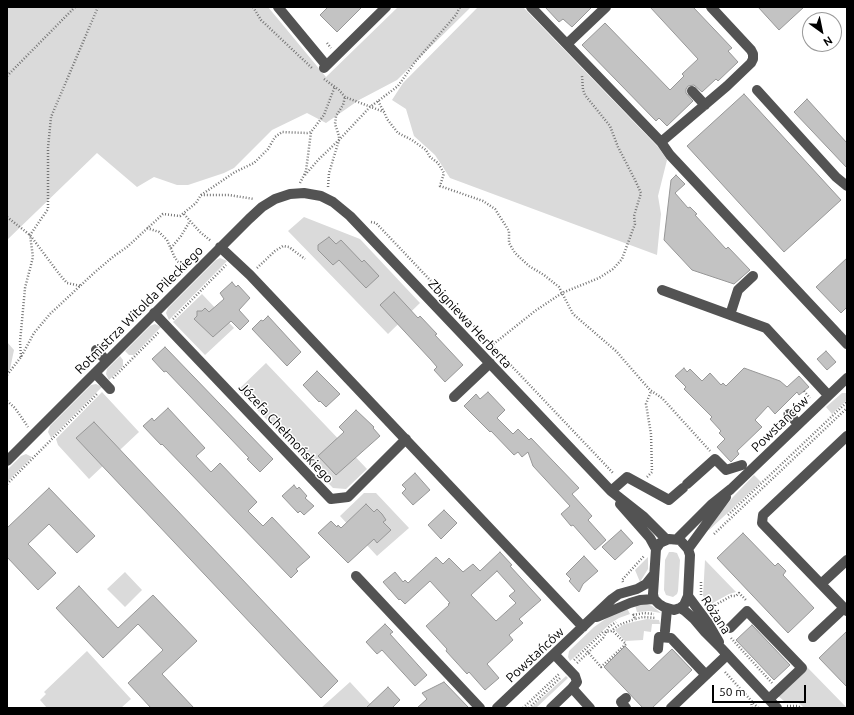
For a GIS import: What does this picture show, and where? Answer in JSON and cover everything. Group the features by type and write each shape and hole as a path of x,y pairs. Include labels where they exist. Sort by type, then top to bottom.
{"street":[{"path":"278,7 323,71 386,7"},
{"path":"531,7 661,142 670,155 847,344"},
{"path":"567,44 606,7"},
{"path":"661,142 705,105 751,63 753,59 751,50 711,7"},
{"path":"757,90 836,177 847,186"},
{"path":"692,91 705,105"},
{"name":"Rotmistrza Witolda Pileckiego","path":"7,461 191,276 217,245 269,202 300,188"},
{"name":"Zbigniewa Herberta","path":"300,188 321,196 341,208 360,226 611,491 672,539 684,543 688,549"},
{"path":"217,245 250,275 406,439 587,624"},
{"path":"730,315 738,290 752,276"},
{"path":"662,290 761,325 770,330 828,395"},
{"name":"Józefa Chełmońskiego","path":"154,313 331,499 348,497 406,439"},
{"path":"96,350 107,360"},
{"path":"454,397 490,363"},
{"path":"95,373 108,387"},
{"name":"Powstańców","path":"656,549 660,543 672,539 731,489 828,395 846,381"},
{"path":"789,414 798,424"},
{"path":"813,637 846,610 762,523 763,515 847,436"},
{"path":"611,491 628,477 670,500 714,459 726,470 742,465"},
{"name":"Powstańców","path":"688,549 731,489"},
{"name":"Zbigniewa Herberta","path":"611,491 620,505 650,538 656,549"},
{"path":"656,549 653,594 654,599 667,613 665,631"},
{"path":"667,613 684,605 688,596 690,555 688,549"},
{"path":"821,584 847,560"},
{"name":"Powstańców","path":"497,708 612,599 619,594 637,589 646,584 654,574"},
{"path":"356,576 480,708"},
{"name":"Różana","path":"688,596 705,618 724,651"},
{"name":"Powstańców","path":"587,624 630,603 640,600 654,599"},
{"name":"Różana","path":"680,608 694,619 705,632 772,697 777,708"},
{"path":"728,631 747,611 802,668 772,697"},
{"path":"658,649 659,637 671,638 708,673"},
{"path":"671,708 708,673 724,651"},
{"path":"551,708 577,682 569,670 554,654"},
{"path":"572,688 590,708"}],"path":[{"path":"7,76 76,7"},
{"path":"21,358 20,342 25,288 33,257 30,235 48,209 48,148 51,117 98,7"},
{"path":"253,7 261,20 323,71 345,97 384,112"},
{"path":"305,175 370,107 398,86 415,62 456,15 460,7"},
{"path":"492,345 535,311 562,293 599,278 613,269 622,258 634,224 634,216 640,193 639,188 618,147 610,126 585,95 580,71"},
{"path":"300,188 305,175 310,132 324,115 335,86"},
{"path":"328,188 329,173 339,140 335,124 336,116 343,105 345,97"},
{"path":"378,101 387,119 398,133 412,140 426,150 430,157 438,163 444,173 440,186 483,201 495,208 509,231 509,243 515,253 529,266 544,275 558,287 573,314 616,351 651,391 662,398 679,419 714,455"},
{"path":"7,375 21,358 34,333 50,314 114,256 128,248 163,214 180,216 184,214 196,203 201,195 235,172 254,163 268,149 275,137 282,132 310,132"},
{"path":"201,195 230,195 254,199"},
{"path":"184,214 200,232 217,245"},
{"path":"7,217 13,220 30,235 67,283 82,286"},
{"path":"171,248 181,236 190,221"},
{"path":"147,228 159,232 167,240 175,258 191,276"},
{"path":"250,275 274,251 283,246 289,246 305,259"},
{"path":"7,484 108,387 166,325 232,259"},
{"path":"651,391 646,404 651,434 652,472"},
{"path":"804,391 808,396"},
{"path":"7,401 15,408 28,427"},
{"path":"725,517 847,402"},
{"path":"711,537 847,408"},
{"path":"702,574 701,595 703,599"},
{"path":"712,607 730,596 736,596 739,593"},
{"path":"705,618 712,612 706,604"},
{"path":"629,616 649,613 667,613"},
{"path":"529,708 603,638 613,624 621,619"},
{"path":"523,708 569,670 585,650 603,632 612,630 619,625 635,619"},
{"path":"585,650 602,667 626,644 612,630"},
{"path":"728,631 772,682 772,697 786,706 798,706 801,708"},
{"path":"751,701 752,708"}],"shaded area":[{"path":"7,7 268,7 326,77 398,7 471,7 397,80 359,100 326,123 307,113 272,130 234,168 224,173 188,185 177,185 154,177 137,187 97,153 7,240"},
{"path":"478,7 523,7 659,148 667,160 658,196 661,214 657,255 450,178 435,155 414,136 406,109 392,100 403,83"},
{"path":"304,217 360,239 420,303 388,334 288,231"},
{"path":"220,258 227,261 169,320 166,313 168,308 216,260"},
{"path":"202,294 234,328 205,355 173,322"},
{"path":"155,324 161,327 134,355 129,355 125,351 150,326"},
{"path":"7,342 14,350 10,369 7,373"},
{"path":"120,356 123,360 123,366 109,380 106,374 107,369"},
{"path":"266,363 367,469 346,489 333,488 238,390"},
{"path":"96,384 102,387 51,438 48,432 50,426 91,385"},
{"path":"102,392 139,432 89,479 58,445 56,439"},
{"path":"842,393 847,393 847,400 832,414 826,407"},
{"path":"26,454 32,457 7,482 7,470 21,456"},
{"path":"754,475 761,482 709,530 707,529 733,497"},
{"path":"364,493 376,493 409,528 377,556 340,516"},
{"path":"669,552 677,553 680,560 678,591 673,597 666,595 664,590 665,560"},
{"path":"648,557 648,569 640,582 635,570"},
{"path":"705,560 736,592 729,594 711,604 703,596"},
{"path":"125,572 142,590 125,607 107,589"},
{"path":"647,604 661,613 649,611 637,612 635,605"},
{"path":"627,608 630,614 611,623 570,661 568,657 569,651 594,627 610,616"},
{"path":"647,619 659,620 660,624 652,624 651,632 644,631 643,640 625,641 615,630 623,625"},
{"path":"87,651 131,699 121,708 47,708 40,700 46,694 44,692"},
{"path":"807,667 847,708 804,708 799,703 794,701 784,701 778,696"},
{"path":"566,676 568,678 536,708 531,708"},
{"path":"350,682 374,708 321,708"}],"building":[{"path":"328,7 362,7 337,32 320,15"},
{"path":"545,7 592,7 572,27 563,19 559,22"},
{"path":"650,7 693,7 732,48 728,51 738,62 718,81 716,79 702,92 694,85 688,86 686,93 693,101 667,126 659,118 656,121 582,45 605,23 670,90 684,76 682,74 698,59"},
{"path":"758,7 804,7 779,30"},
{"path":"744,94 841,200 784,252 687,146"},
{"path":"807,99 847,143 847,168 794,112"},
{"path":"676,175 685,184 675,193 688,208 690,207 697,214 695,215 726,249 728,247 750,270 734,284 692,270 664,240 671,180"},
{"path":"329,237 336,244 341,240 362,262 364,260 379,276 366,288 339,260 333,265 318,250 318,245"},
{"path":"847,258 847,307 841,313 816,287"},
{"path":"232,282 236,287 238,285 250,298 239,310 249,321 240,330 231,321 213,337 194,319 197,316 197,311 202,311 205,308 209,312 224,299 220,293"},
{"path":"394,292 418,318 420,316 437,334 435,335 463,365 445,382 434,370 437,367 380,305"},
{"path":"268,316 301,352 287,366 252,329 261,320 263,321"},
{"path":"165,347 273,459 260,472 247,459 249,458 166,371 164,372 152,359"},
{"path":"826,351 836,362 827,370 817,359"},
{"path":"684,368 687,372 690,369 702,381 710,373 721,385 723,383 726,386 744,368 780,381 787,387 799,376 809,387 799,395 797,392 775,414 768,406 755,420 762,427 737,451 739,454 731,462 717,447 725,439 719,433 721,431 710,419 712,417 684,389 686,387 675,376"},
{"path":"317,371 340,394 326,407 320,401 319,402 303,385"},
{"path":"488,392 505,410 497,418 513,434 518,429 529,440 531,438 579,488 572,494 592,516 588,520 606,540 595,550 561,514 570,506 533,466 528,452 522,457 518,452 514,455 464,406 476,394 480,399"},
{"path":"168,408 205,448 196,456 211,472 220,463 257,502 248,511 263,526 272,517 310,557 296,569 298,571 291,578 143,426 152,418 154,421"},
{"path":"356,410 374,427 373,428 380,436 336,475 318,456 344,432 339,427"},
{"path":"94,422 338,681 321,698 76,438"},
{"path":"415,473 430,490 413,505 402,493 406,489 402,485"},
{"path":"294,485 297,489 299,487 307,496 305,498 314,506 304,515 300,511 298,513 282,496"},
{"path":"49,488 95,536 77,553 49,524 28,544 56,573 38,590 7,557 7,528"},
{"path":"366,504 374,512 377,509 382,514 386,520 383,522 391,530 377,543 374,539 348,563 318,533 331,521 337,527 338,525 341,528"},
{"path":"444,510 457,523 441,539 428,525"},
{"path":"621,530 633,543 615,560 602,547"},
{"path":"743,533 775,566 778,563 786,571 783,575 814,608 788,633 717,558"},
{"path":"500,552 512,565 510,566 541,600 519,619 523,623 509,635 513,640 487,664 499,678 485,690 469,672 467,674 426,626 450,603 430,581 405,604 400,599 399,600 383,582 395,572 403,582 405,580 408,583 436,557 443,564 449,558 463,572 473,564 480,571","holes":["497,571 515,591 509,596 516,603 496,621 471,595"]},
{"path":"584,556 598,571 583,584 579,592 569,581 571,579 566,574"},
{"path":"79,586 118,628 153,595 197,641 162,674 194,708 151,708 128,683 163,650 138,624 103,658 56,608"},
{"path":"385,624 393,632 390,634 427,675 415,686 382,650 377,654 366,642"},
{"path":"752,625 790,665 774,680 736,640"},
{"path":"847,631 847,687 819,658"},
{"path":"625,646 649,671 672,649 692,670 652,708 643,708 604,667"},
{"path":"444,682 469,708 417,708 427,699 422,693"},
{"path":"388,687 400,700 392,708 366,708"}]}
